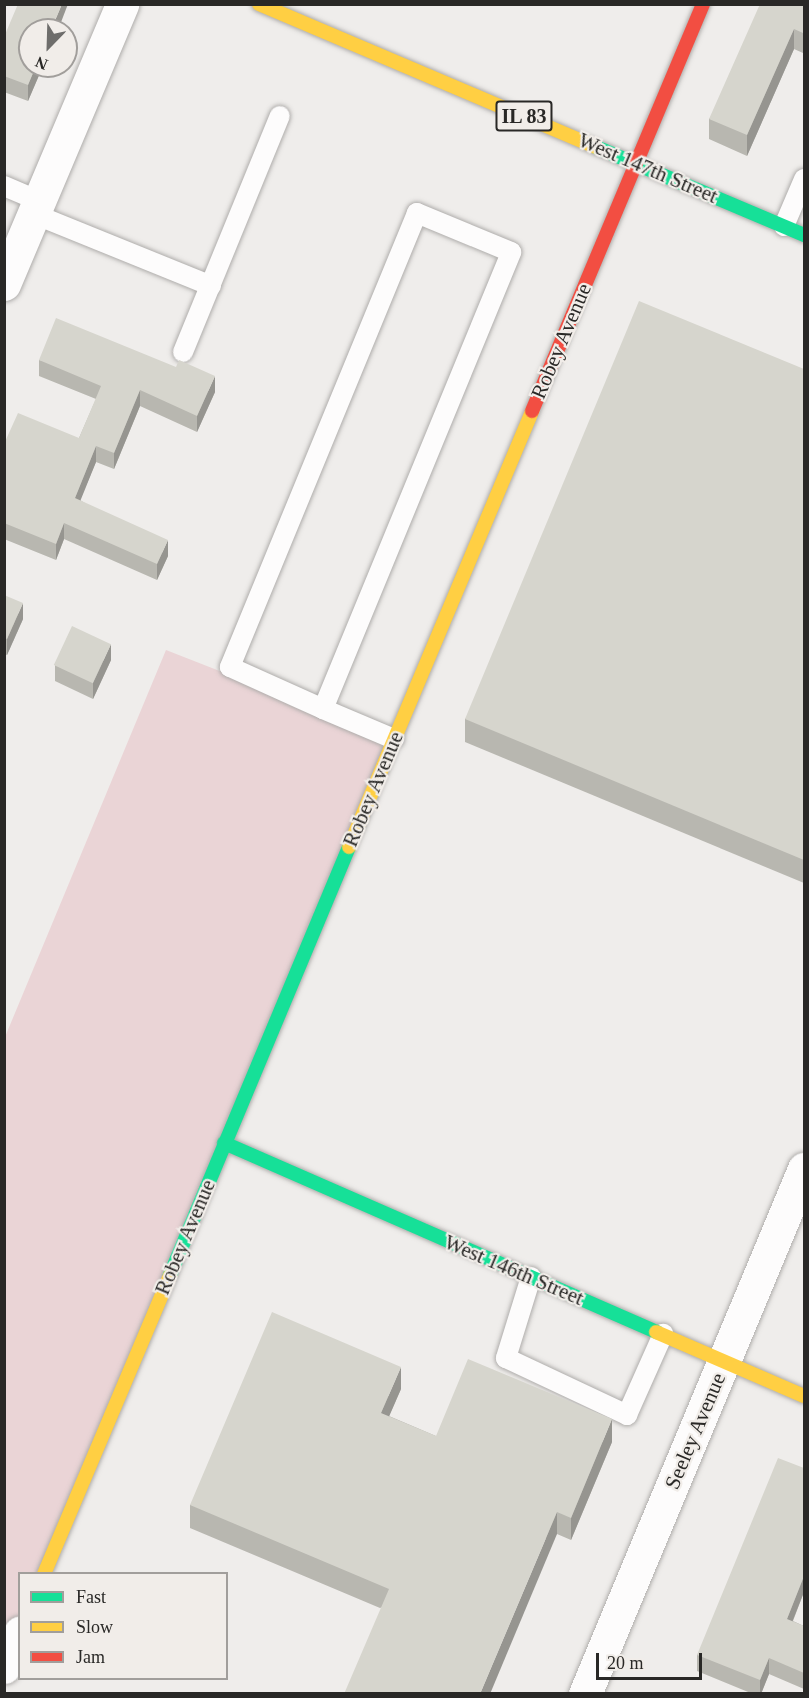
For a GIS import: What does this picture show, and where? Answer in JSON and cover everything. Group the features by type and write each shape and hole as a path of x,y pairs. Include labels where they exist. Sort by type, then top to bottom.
{"street":[{"path":"4,284 122,4"},
{"name":"West 147th Street","path":"259,4 804,235"},
{"name":"Robey Avenue","path":"45,1572 702,4"},
{"name":"West 146th Street","path":"224,1143 804,1396"},
{"name":"Seeley Avenue","path":"585,1694 804,1169"},
{"path":"4,1667 18,1636"}],"lane":[{"path":"183,352 280,116"},
{"path":"784,226 804,178"},
{"path":"4,186 37,207 210,286"},
{"path":"323,708 511,252 417,213 230,667 323,708 394,739"},
{"path":"531,1277 506,1358 627,1415 663,1334"}],"shaded area":[{"path":"166,650 394,739 44,1572 18,1572 18,1634 5,1667 5,1037"}],"building":[{"path":"18,4 62,4 56,18 18,18 18,78 31,78 28,85 4,76 4,37"},
{"path":"760,4 804,4 804,30 803,33 794,29 747,135 709,119"},
{"path":"639,301 804,369 804,860 465,719"},
{"path":"56,318 176,367 179,360 215,376 197,416 140,390 114,453 96,446 75,498 168,540 157,564 64,523 56,544 4,523 4,444 18,413 79,438 101,386 39,360"},
{"path":"4,595 23,603 7,639 4,638"},
{"path":"72,626 111,644 93,683 54,665"},
{"path":"272,1312 401,1367 381,1413 436,1436 468,1359 612,1419 571,1518 557,1512 480,1694 344,1694 389,1589 190,1505"},
{"path":"778,1458 804,1468 804,1576 787,1619 804,1626 804,1673 769,1658 760,1680 697,1655"}],"traffic: fast":[{"path":"596,147 804,235"},
{"path":"170,1275 349,847"},
{"path":"224,1143 656,1332"}],"traffic: slow":[{"path":"259,4 596,147"},
{"path":"349,847 532,411"},
{"path":"45,1572 170,1275"},
{"path":"656,1332 804,1396"}],"traffic: jam":[{"path":"532,411 703,4"}]}
